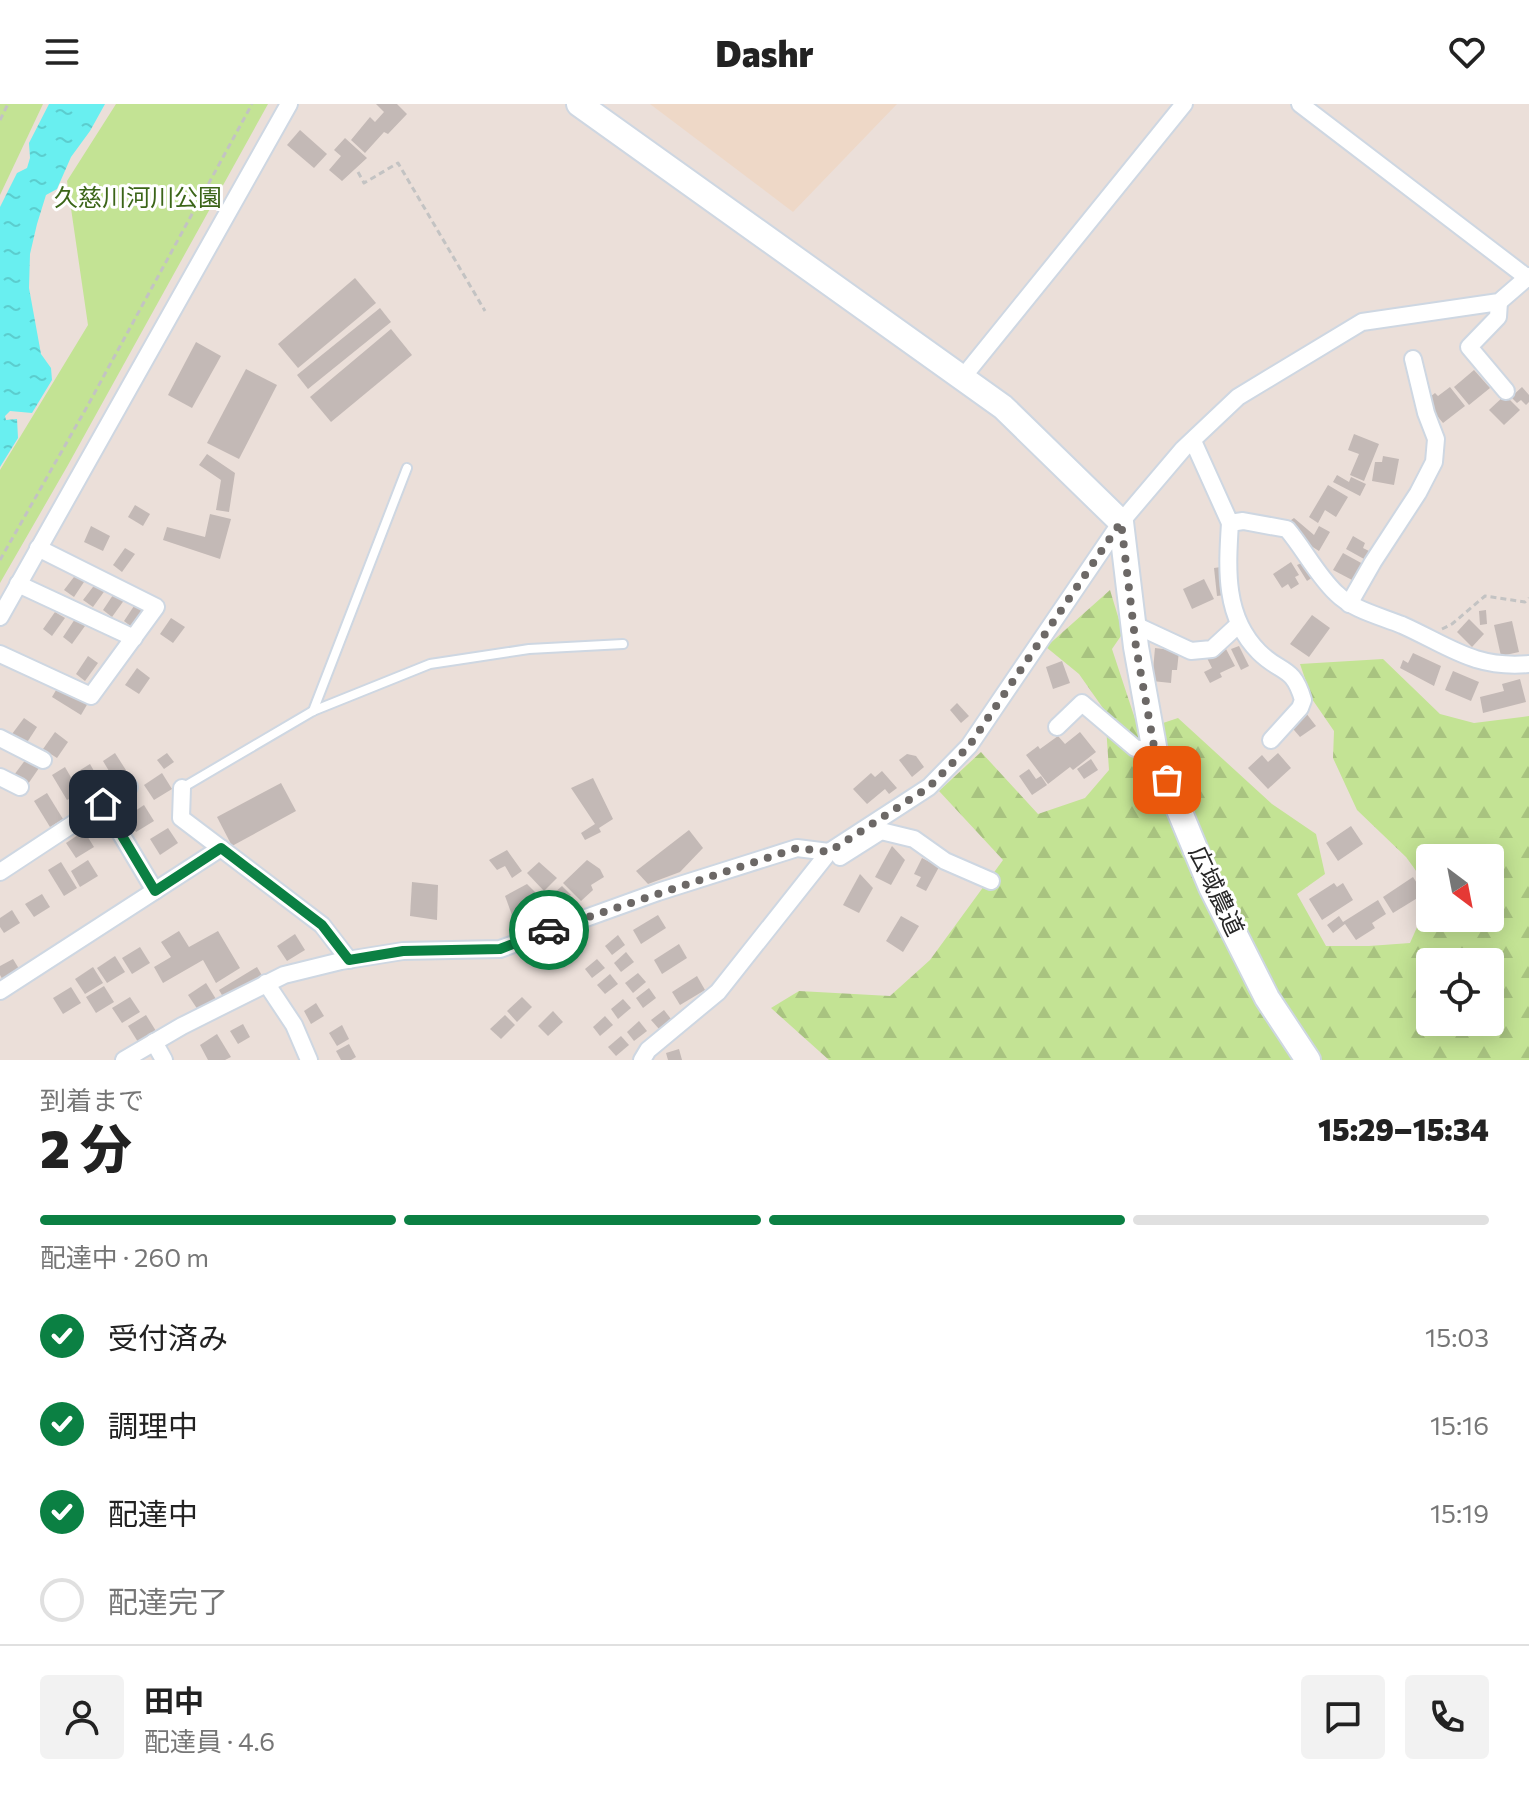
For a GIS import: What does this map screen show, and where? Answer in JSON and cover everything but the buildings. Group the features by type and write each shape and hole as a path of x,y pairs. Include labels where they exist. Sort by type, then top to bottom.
{"street":[{"path":"0,617 289,104"},
{"path":"579,104 1003,407 1121,522"},
{"path":"963,377 1184,104"},
{"path":"642,1060 648,1050 718,992 829,852 929,787 969,746 1121,522 1193,441 1238,397 1362,322 1499,302 1528,277 1300,104"},
{"path":"1499,302 1498,317 1469,347 1506,391"},
{"path":"1349,604 1434,462 1436,439 1426,413 1413,359"},
{"path":"1193,441 1230,523 1226,575 1238,625 1260,653 1297,679 1303,700 1300,708 1271,740"},
{"path":"1230,523 1243,521 1287,529 1335,592 1349,604 1459,655 1503,666 1529,664"},
{"name":"広域農道","path":"1121,522 1133,624 1155,752 1211,887 1267,998 1308,1060"},
{"path":"0,654 91,696 156,607 38,548"},
{"path":"18,584 134,638"},
{"path":"1133,624 1191,651 1212,649 1238,625"},
{"path":"1057,727 1082,703 1135,748 1155,752"},
{"path":"0,738 43,760"},
{"path":"0,777 20,787"},
{"path":"0,872 129,787"},
{"path":"182,788 181,818 322,925 349,960"},
{"path":"103,804 155,891"},
{"path":"789,903 805,896 834,861 881,831 914,839 945,861 991,881"},
{"path":"0,991 221,848"},
{"path":"124,1060 284,975 403,951 500,949 658,892 797,848 829,852"},
{"path":"266,983 294,1025 309,1060"},
{"path":"154,1042 164,1060"}],"lane":[{"path":"313,711 407,468"},
{"path":"182,788 313,711 430,664 529,649 623,644"}],"path":[{"path":"0,120 8,104"},
{"path":"0,560 252,104"},
{"path":"358,172 364,183 398,163 485,311"},
{"path":"1425,637 1452,624 1485,596 1525,602 1529,598"}],"shaded area":[{"path":"650,104 897,104 793,212"}],"green space":[{"name":"久慈川河川公園","path":"0,104 43,104 0,195"},
{"name":"久慈川河川公園","path":"116,104 268,104 0,583 0,470 88,325 67,181"},
{"path":"1110,590 1123,633 1112,649 1139,731 1178,718 1272,804 1316,834 1325,874 1297,894 1326,946 1410,943 1416,930 1416,932 1504,932 1504,844 1416,844 1416,871 1406,857 1357,810 1333,758 1334,731 1312,699 1300,664 1383,659 1440,714 1474,723 1529,716 1529,1060 829,1060 771,1008 799,991 890,996 930,960 1003,860 939,791 981,752 1038,814 1085,798 1109,770 1105,711 1079,674 1046,647"}],"water":[{"path":"49,104 105,104 71,157 57,189 46,195 37,224 30,254 29,288 41,354 51,368 52,380 32,413 10,411 5,416 6,420 17,419 18,438 0,467 0,207 17,173 27,168 29,143"}],"way so far":[{"path":"549,930 797,848 829,852 929,787 969,746 1121,522 1136,647 1155,752 1167,780"}],"route":[{"path":"103,804 155,891 221,848 322,925 349,960 403,951 500,949 549,930"}]}
